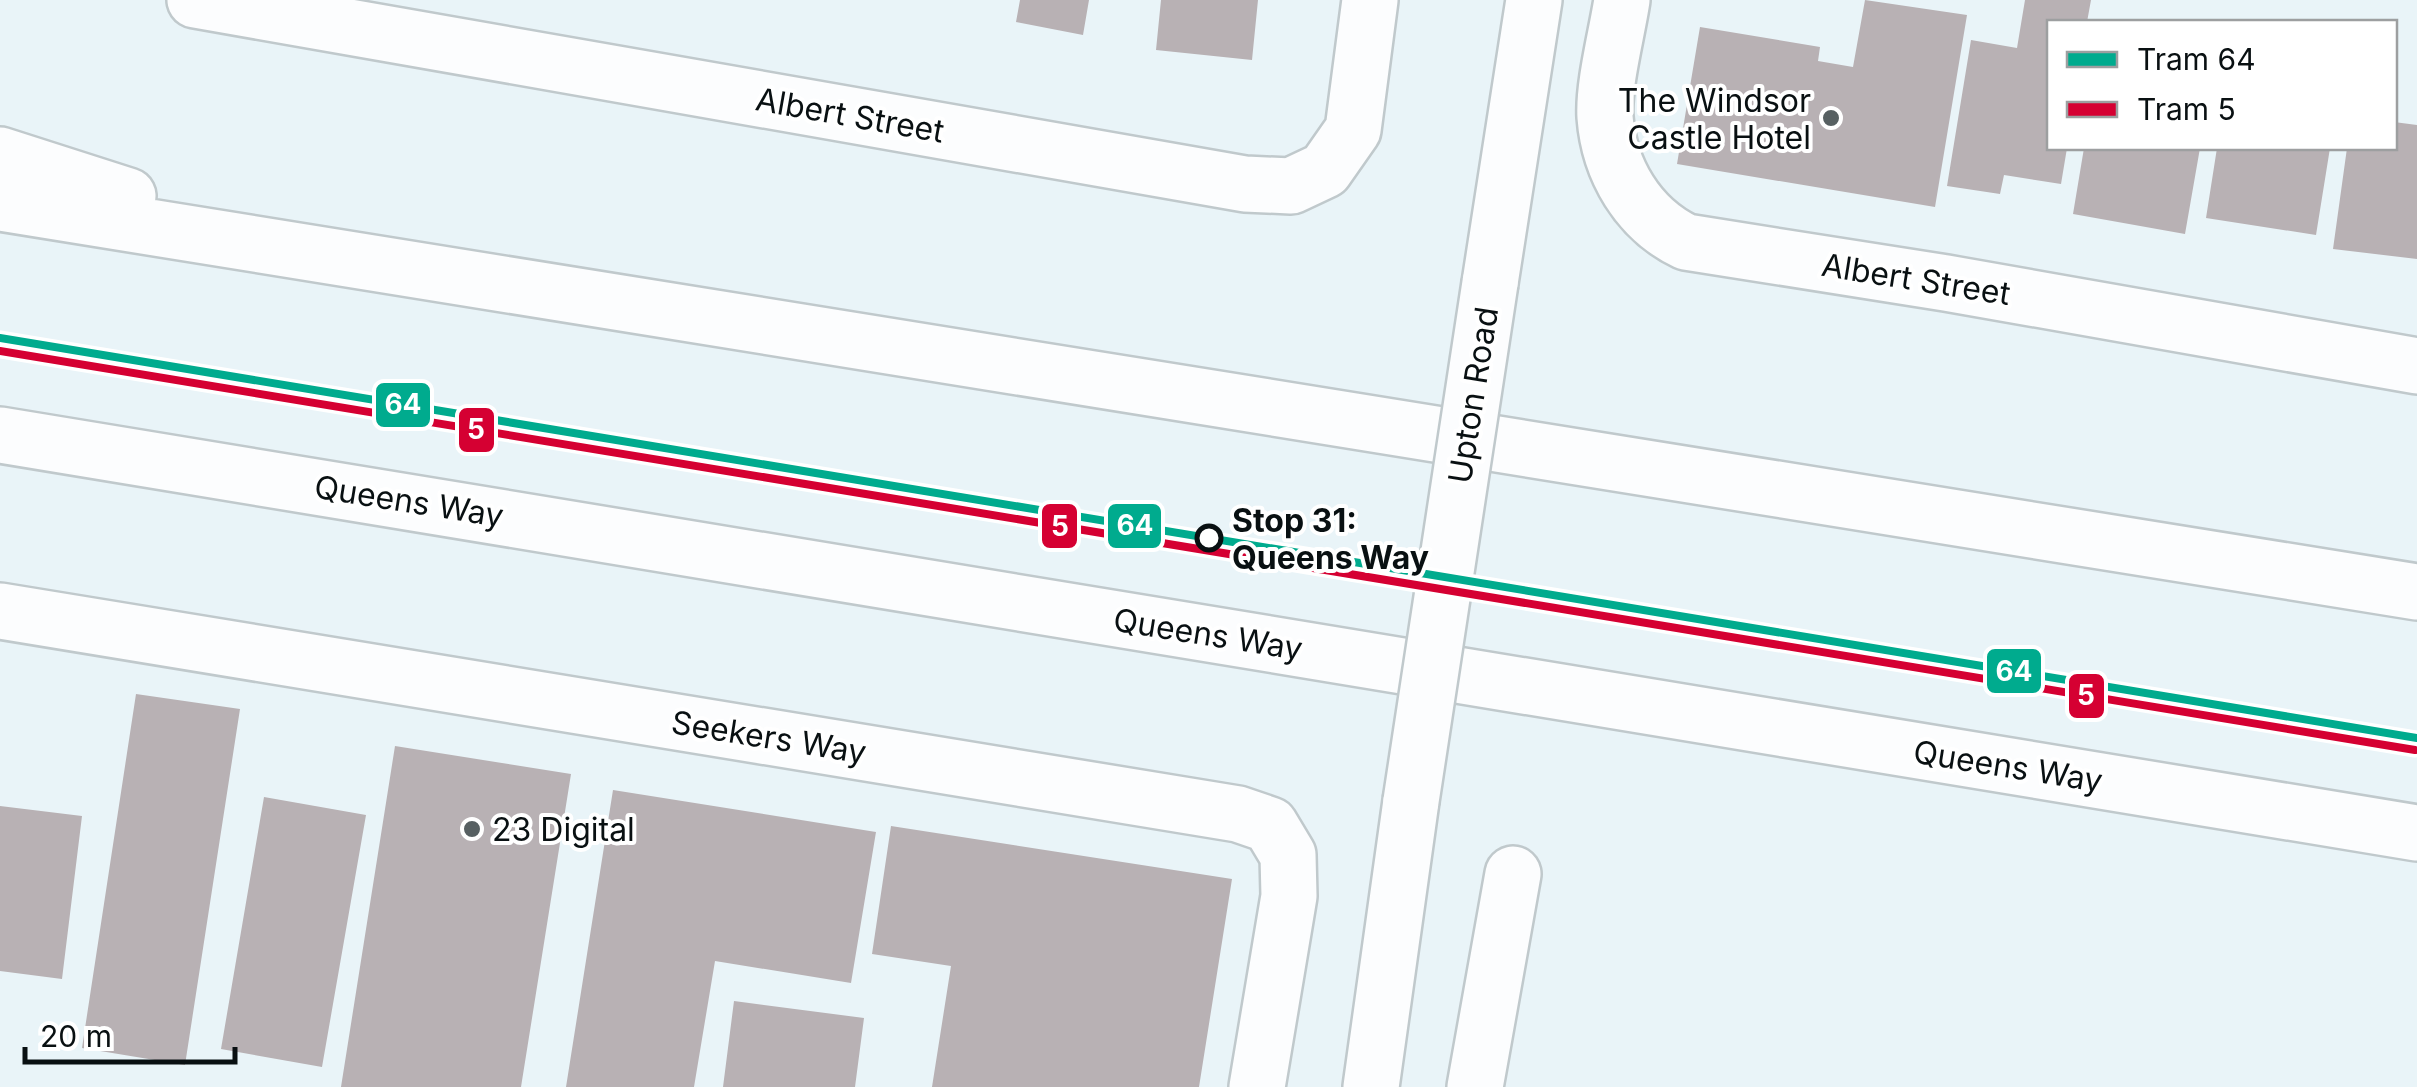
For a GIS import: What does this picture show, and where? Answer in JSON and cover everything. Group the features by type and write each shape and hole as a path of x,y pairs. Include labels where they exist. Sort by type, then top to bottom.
{"main road":[{"name":"Albert Street","path":"196,0 1225,180 1291,186 1325,170 1353,130 1370,0"},
{"name":"Upton Road","path":"1371,1087 1534,0"},
{"name":"Albert Street","path":"1622,0 1605,113 1610,149 1624,184 1644,212 1661,230 1686,242 1946,282 2417,366"},
{"path":"0,155 288,248"},
{"path":"0,203 2417,592"},
{"name":"Queens Way","path":"0,435 2417,833"},
{"name":"Seekers Way","path":"0,610 1238,814 1270,825 1288,856 1289,896 1257,1087"},
{"path":"1475,1087 1513,874"}],"building":[{"path":"1020,0 1089,0 1083,35 1016,22"},
{"path":"1161,0 1258,0 1252,60 1156,50"},
{"path":"1865,0 1967,15 1935,207 1677,164 1700,27 1820,47 1818,61 1853,67"},
{"path":"2025,0 2091,0 2087,20 2047,20 2047,150 2067,150 2061,184 2004,175 2000,194 1947,186 1971,40 2017,48"},
{"path":"2397,122 2417,125 2417,259 2333,249 2347,150 2397,150"},
{"path":"2084,150 2200,150 2185,234 2073,214"},
{"path":"2217,150 2330,150 2316,235 2206,218"},
{"path":"136,694 240,709 185,1065 82,1048"},
{"path":"395,746 571,774 521,1087 341,1087"},
{"path":"613,790 876,832 851,983 715,961 694,1087 566,1087"},
{"path":"264,797 366,815 322,1067 221,1049"},
{"path":"0,806 82,816 62,979 0,971"},
{"path":"891,826 1232,879 1199,1087 932,1087 951,966 872,954"},
{"path":"734,1001 864,1018 855,1087 723,1087"}],"tram line":[{"name":"64","path":"0,338 2417,738"},
{"name":"5","path":"0,351 2415,750"}],"place":[{"name":"The Windsor Castle Hotel","path":"1831,118"},
{"name":"Stop 31: Queens Way","path":"1209,538"},
{"name":"23 Digital","path":"472,829"}]}
